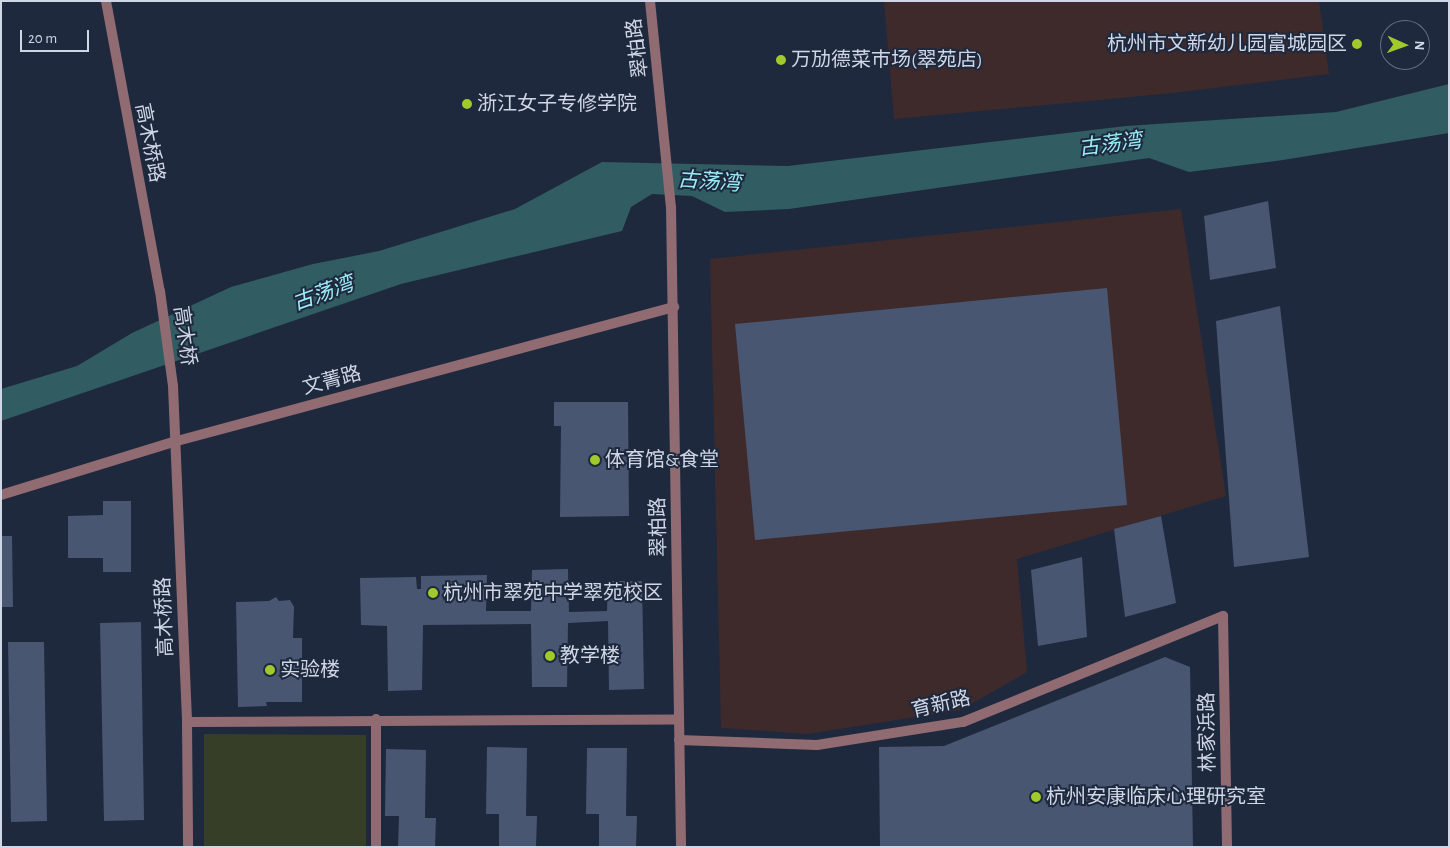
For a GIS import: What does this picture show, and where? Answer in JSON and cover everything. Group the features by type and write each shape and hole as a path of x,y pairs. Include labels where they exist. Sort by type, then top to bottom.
{"street":[{"name":"高木桥路","path":"106,1 160,291"},
{"name":"翠柏路","path":"650,1 672,208 681,847"},
{"name":"高木桥","path":"160,291 173,386"},
{"name":"文菁路","path":"1,495 177,441 674,306"},
{"name":"高木桥路","path":"173,386 177,441 188,847"},
{"name":"育新路","path":"679,740 817,745 963,722 1223,616"},
{"name":"林家浜路","path":"1223,616 1227,847"},
{"path":"376,718 376,847"},
{"path":"186,722 376,718 679,719"}],"shaded area":[{"path":"884,1 1319,1 1329,74 1173,93 894,119"},
{"path":"1181,209 1226,496 1017,559 1027,672 961,710 807,734 721,728 710,259"},
{"path":"204,734 366,735 366,847 204,847"}],"water":[{"name":"古荡湾","path":"1449,84 1449,133 1283,160 1189,172 1149,158 789,209 725,212 692,196 652,194 631,207 622,231 401,284 1,421 1,389 77,366 132,333 231,287 313,264 379,251 515,209 602,162 788,166 1126,126 1336,112"}],"building":[{"path":"1268,201 1276,268 1210,280 1204,216"},
{"path":"1107,288 1127,505 755,540 735,324"},
{"path":"1280,306 1309,557 1234,567 1216,321"},
{"name":"体育馆&食堂","path":"554,402 628,402 629,516 560,517 561,426 554,426"},
{"path":"103,501 131,501 131,572 103,572 103,558 68,558 68,516 103,515"},
{"path":"1161,516 1176,603 1125,617 1114,529"},
{"path":"1,536 12,536 13,607 1,607"},
{"path":"1082,557 1087,637 1038,646 1031,570"},
{"name":"教学楼","path":"568,569 569,612 607,611 608,581 642,581 644,689 609,690 608,621 568,623 567,687 532,687 531,624 423,625 422,690 388,691 387,626 361,625 360,578 416,577 417,589 421,589 421,576 487,575 486,611 531,611 532,570"},
{"name":"实验楼","path":"276,597 279,601 290,600 294,607 293,638 302,638 302,702 266,702 267,706 238,707 236,602 269,601"},
{"path":"141,622 144,820 104,821 100,623"},
{"path":"8,642 44,642 47,821 11,822"},
{"name":"杭州安康临床心理研究室","path":"1165,657 1190,667 1193,847 880,847 879,747 944,746"},
{"path":"487,747 527,748 526,816 537,816 536,847 499,847 499,814 486,814"},
{"path":"587,748 627,748 626,816 637,816 636,847 599,847 599,814 586,814"},
{"path":"386,749 426,750 425,818 436,818 435,847 398,847 399,816 385,816"}],"place":[{"name":"杭州市文新幼儿园富城园区","path":"1357,44"},
{"name":"万劢德菜巿场(翠苑店)","path":"781,60"},
{"name":"浙江女子专修学院","path":"467,104"},
{"name":"体育馆&食堂","path":"595,460"},
{"name":"杭州市翠苑中学翠苑校区","path":"433,593"},
{"name":"教学楼","path":"550,656"},
{"name":"实验楼","path":"270,670"},
{"name":"杭州安康临床心理研究室","path":"1036,797"}]}
